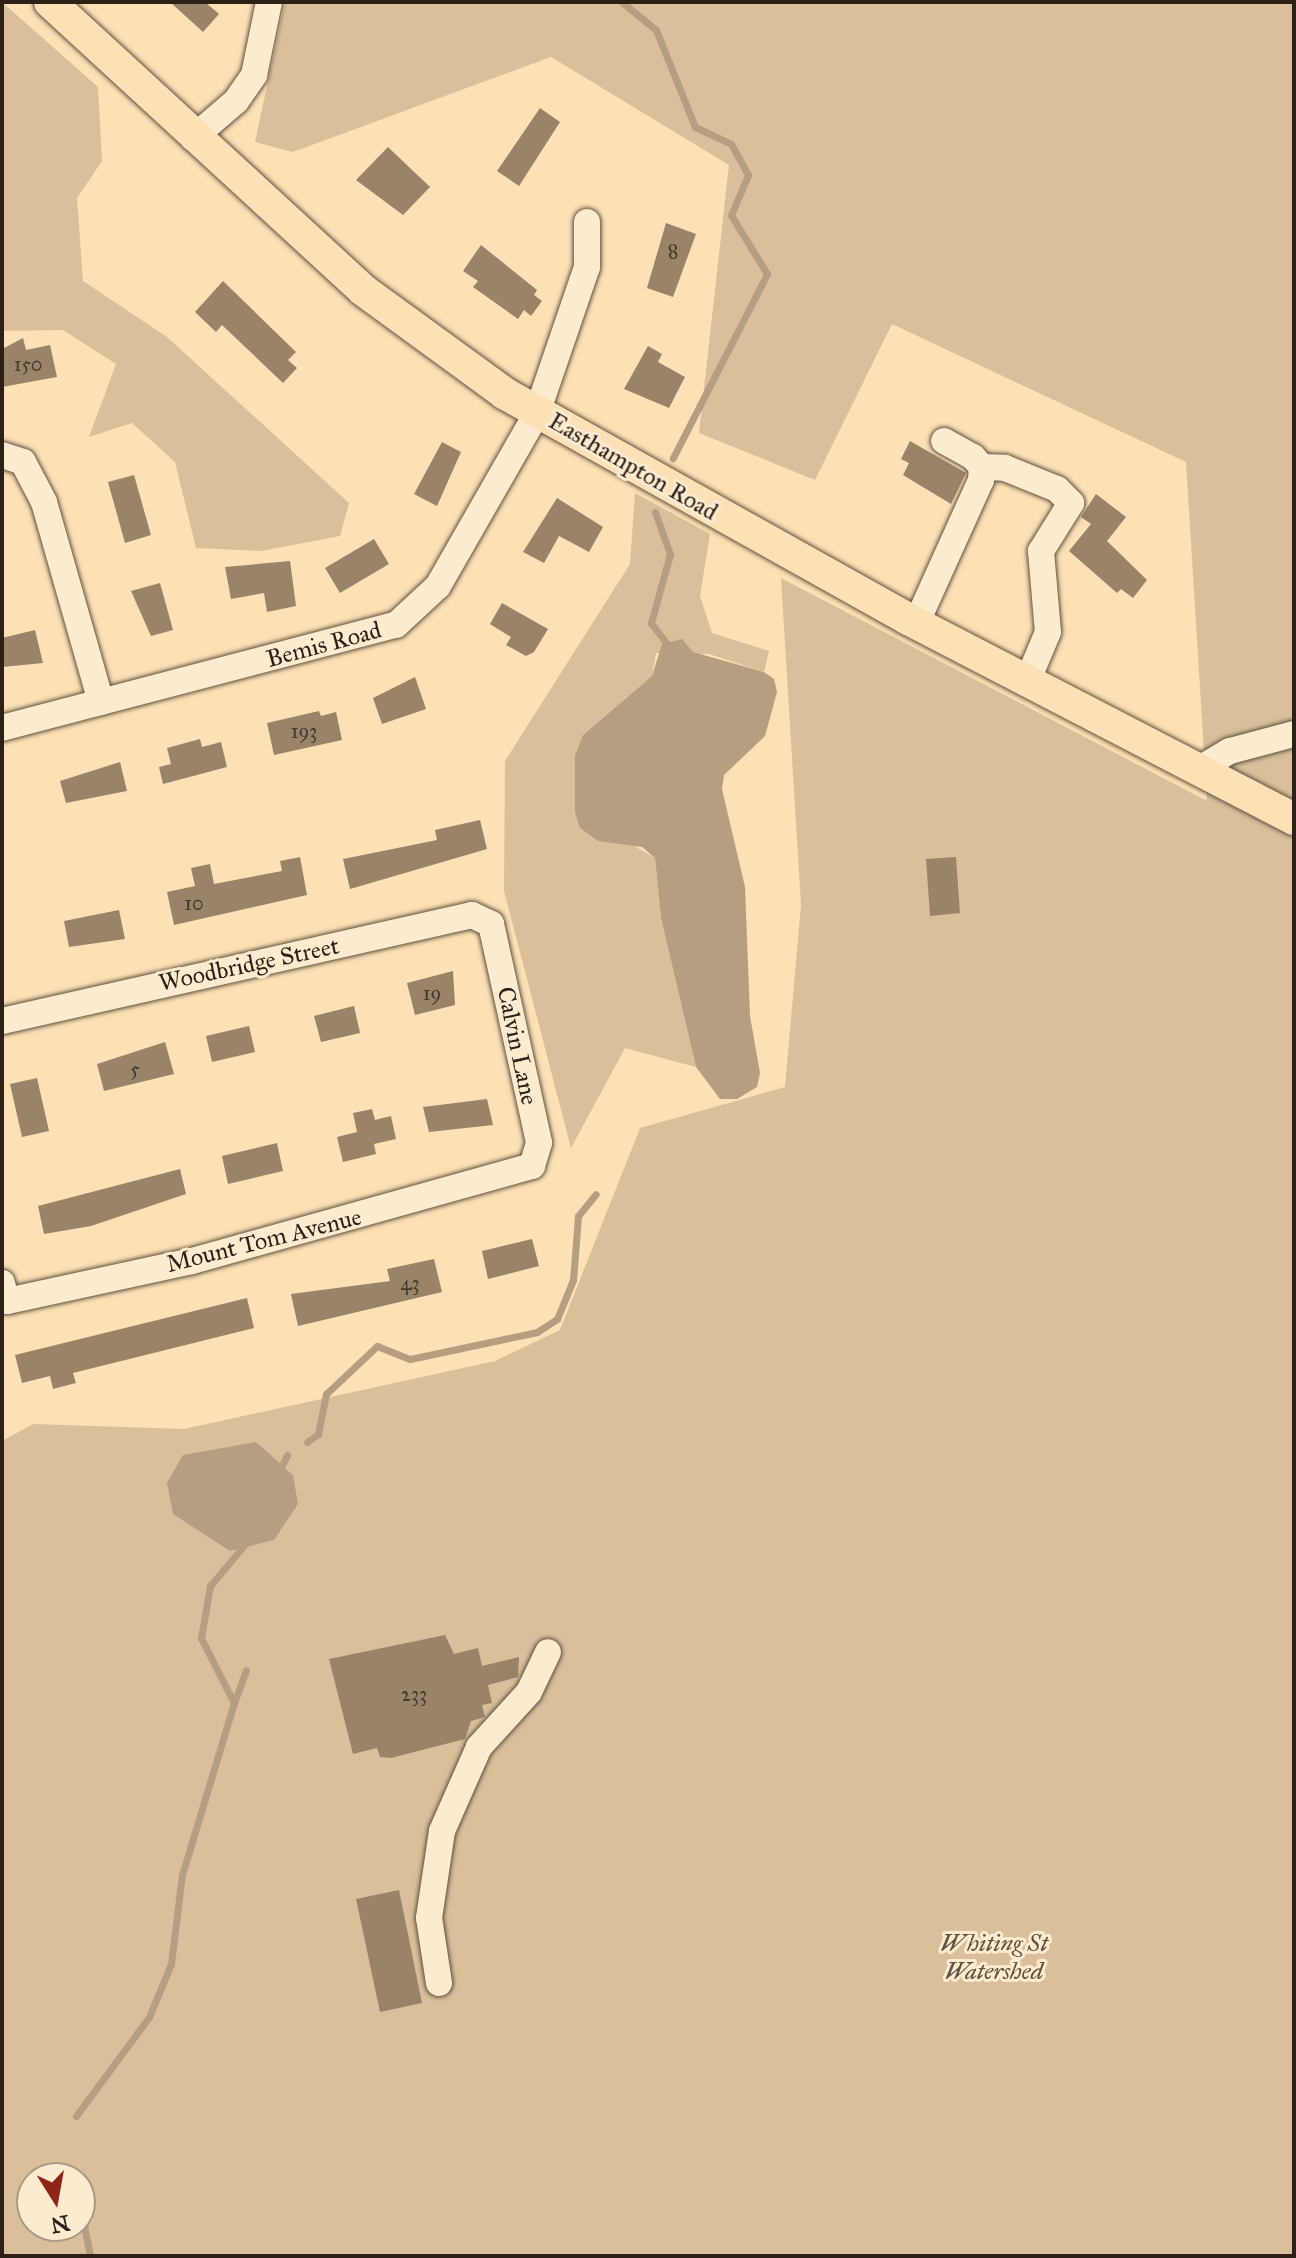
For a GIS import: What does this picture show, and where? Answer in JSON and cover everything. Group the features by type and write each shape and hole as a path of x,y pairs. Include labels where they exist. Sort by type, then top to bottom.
{"main road":[{"name":"Easthampton Road","path":"50,2 193,138 363,290 537,413 916,624 1294,819"}],"street":[{"path":"193,138 236,101 254,75 269,2"},
{"name":"Bemis Road","path":"2,728 396,625 438,586 537,413 587,267 587,222"},
{"path":"944,441 982,467 1005,468 1057,489 1071,503 1041,551 1048,632 1027,682"},
{"path":"2,455 23,462 44,502 101,702"},
{"path":"916,624 982,467"},
{"path":"1198,770 1230,751 1294,734"},
{"name":"Woodbridge Street","path":"2,1021 472,915 492,929"},
{"name":"Calvin Lane","path":"492,929 539,1143 533,1162"},
{"name":"Mount Tom Avenue","path":"2,1283 7,1301 192,1261 438,1196 533,1162"},
{"path":"439,1983 429,1918 442,1831 479,1747 529,1692 548,1652"}],"green space":[{"path":"2,2 98,87 102,161 77,198 83,281 167,337 349,503 340,536 261,551 196,548 175,462 132,423 89,437 116,364 63,330 2,331"},
{"name":"Whiting St Watershed","path":"285,2 1294,2 1294,2256 2,2256 2,1441 33,1424 184,1429 495,1361 560,1330 640,1128 785,1087 801,905 781,578 1207,801 1186,462 892,324 815,480 699,433 729,165 551,57 293,152 255,142"},
{"path":"635,493 710,534 700,596 712,633 769,651 764,672 709,654 656,653 652,676 583,735 575,755 575,812 655,858 661,918 696,1067 625,1048 571,1148 504,891 505,761 630,564"}],"shaded area":[{"path":"682,639 693,652 764,672 774,679 777,692 765,736 724,775 722,789 745,887 750,1016 760,1073 757,1087 737,1099 720,1099 696,1067 661,918 655,858 642,847 598,841 580,828 575,812 575,755 583,735 652,676 662,644"},
{"path":"256,1442 293,1475 298,1504 274,1540 230,1551 173,1514 167,1483 183,1455"}],"building":[{"path":"170,2 205,2 219,14 203,32"},
{"path":"540,108 560,122 519,186 497,171"},
{"path":"388,147 430,187 403,215 356,180"},
{"path":"666,223 696,234 673,297 647,288"},
{"path":"481,245 537,290 534,295 542,301 531,316 524,310 518,319 473,287 478,281 463,271"},
{"path":"223,281 296,352 288,360 297,368 283,383 222,325 216,332 195,312"},
{"path":"23,338 26,350 50,345 57,377 2,387 2,349"},
{"path":"648,346 662,354 658,362 685,377 669,408 624,389"},
{"path":"910,441 966,473 951,504 903,475 909,463 901,459"},
{"path":"442,442 461,452 437,506 414,494"},
{"path":"134,475 151,535 125,543 108,482"},
{"path":"1096,494 1126,517 1107,541 1147,580 1133,598 1121,589 1117,593 1069,551 1091,524 1081,517"},
{"path":"557,498 603,527 589,552 559,536 544,563 523,552"},
{"path":"374,539 389,564 340,593 325,568"},
{"path":"290,561 296,606 267,612 264,593 231,599 225,567"},
{"path":"160,583 173,630 151,636 131,591"},
{"path":"502,603 548,629 534,652 526,656 506,645 511,637 490,624"},
{"path":"35,630 43,663 2,667 2,638"},
{"path":"415,677 426,709 382,724 373,698"},
{"path":"319,711 321,716 336,712 342,740 274,755 267,723"},
{"path":"200,739 202,747 221,742 227,767 163,784 159,767 171,764 167,748"},
{"path":"120,762 127,791 66,803 60,781"},
{"path":"480,820 487,849 350,889 343,859 437,840 435,830"},
{"path":"300,857 307,895 174,925 167,892 195,886 191,868 210,864 214,884 282,871 280,861"},
{"path":"956,857 960,913 930,916 926,859"},
{"path":"119,910 125,939 69,947 64,921"},
{"path":"453,971 455,1005 415,1015 407,983"},
{"path":"354,1006 360,1033 321,1042 314,1016"},
{"path":"249,1026 255,1052 212,1062 206,1036"},
{"path":"165,1042 174,1074 104,1091 97,1064"},
{"path":"37,1078 49,1131 22,1137 10,1084"},
{"path":"487,1099 493,1125 429,1132 423,1107"},
{"path":"372,1109 375,1120 391,1116 396,1139 374,1144 376,1154 343,1162 337,1137 357,1132 353,1113"},
{"path":"277,1143 283,1171 228,1184 222,1156"},
{"path":"180,1169 186,1194 91,1226 44,1234 38,1206"},
{"path":"532,1239 539,1266 488,1279 482,1251"},
{"path":"434,1259 442,1292 298,1326 291,1294 390,1281 387,1269"},
{"path":"247,1298 254,1328 73,1373 76,1383 53,1389 50,1376 22,1383 15,1355"},
{"path":"445,1635 454,1654 478,1648 482,1666 519,1657 518,1677 488,1685 492,1703 482,1705 485,1717 471,1721 465,1739 391,1758 380,1757 377,1748 353,1754 329,1659"},
{"path":"399,1890 422,2003 380,2012 356,1899"}],"waterway":[{"path":"622,2 656,30 695,127 731,144 748,175 731,215 767,274 673,458"},
{"path":"655,512 670,554 651,623 671,650"},
{"path":"307,1442 318,1434 326,1394 377,1346 410,1359 537,1332 557,1319 573,1280 578,1216 596,1194"},
{"path":"279,1471 287,1455"},
{"path":"76,2116 149,2017 171,1964 182,1875 234,1703 201,1638 210,1586 245,1544"},
{"path":"234,1703 246,1670"},
{"path":"87,2242 90,2256"}]}
